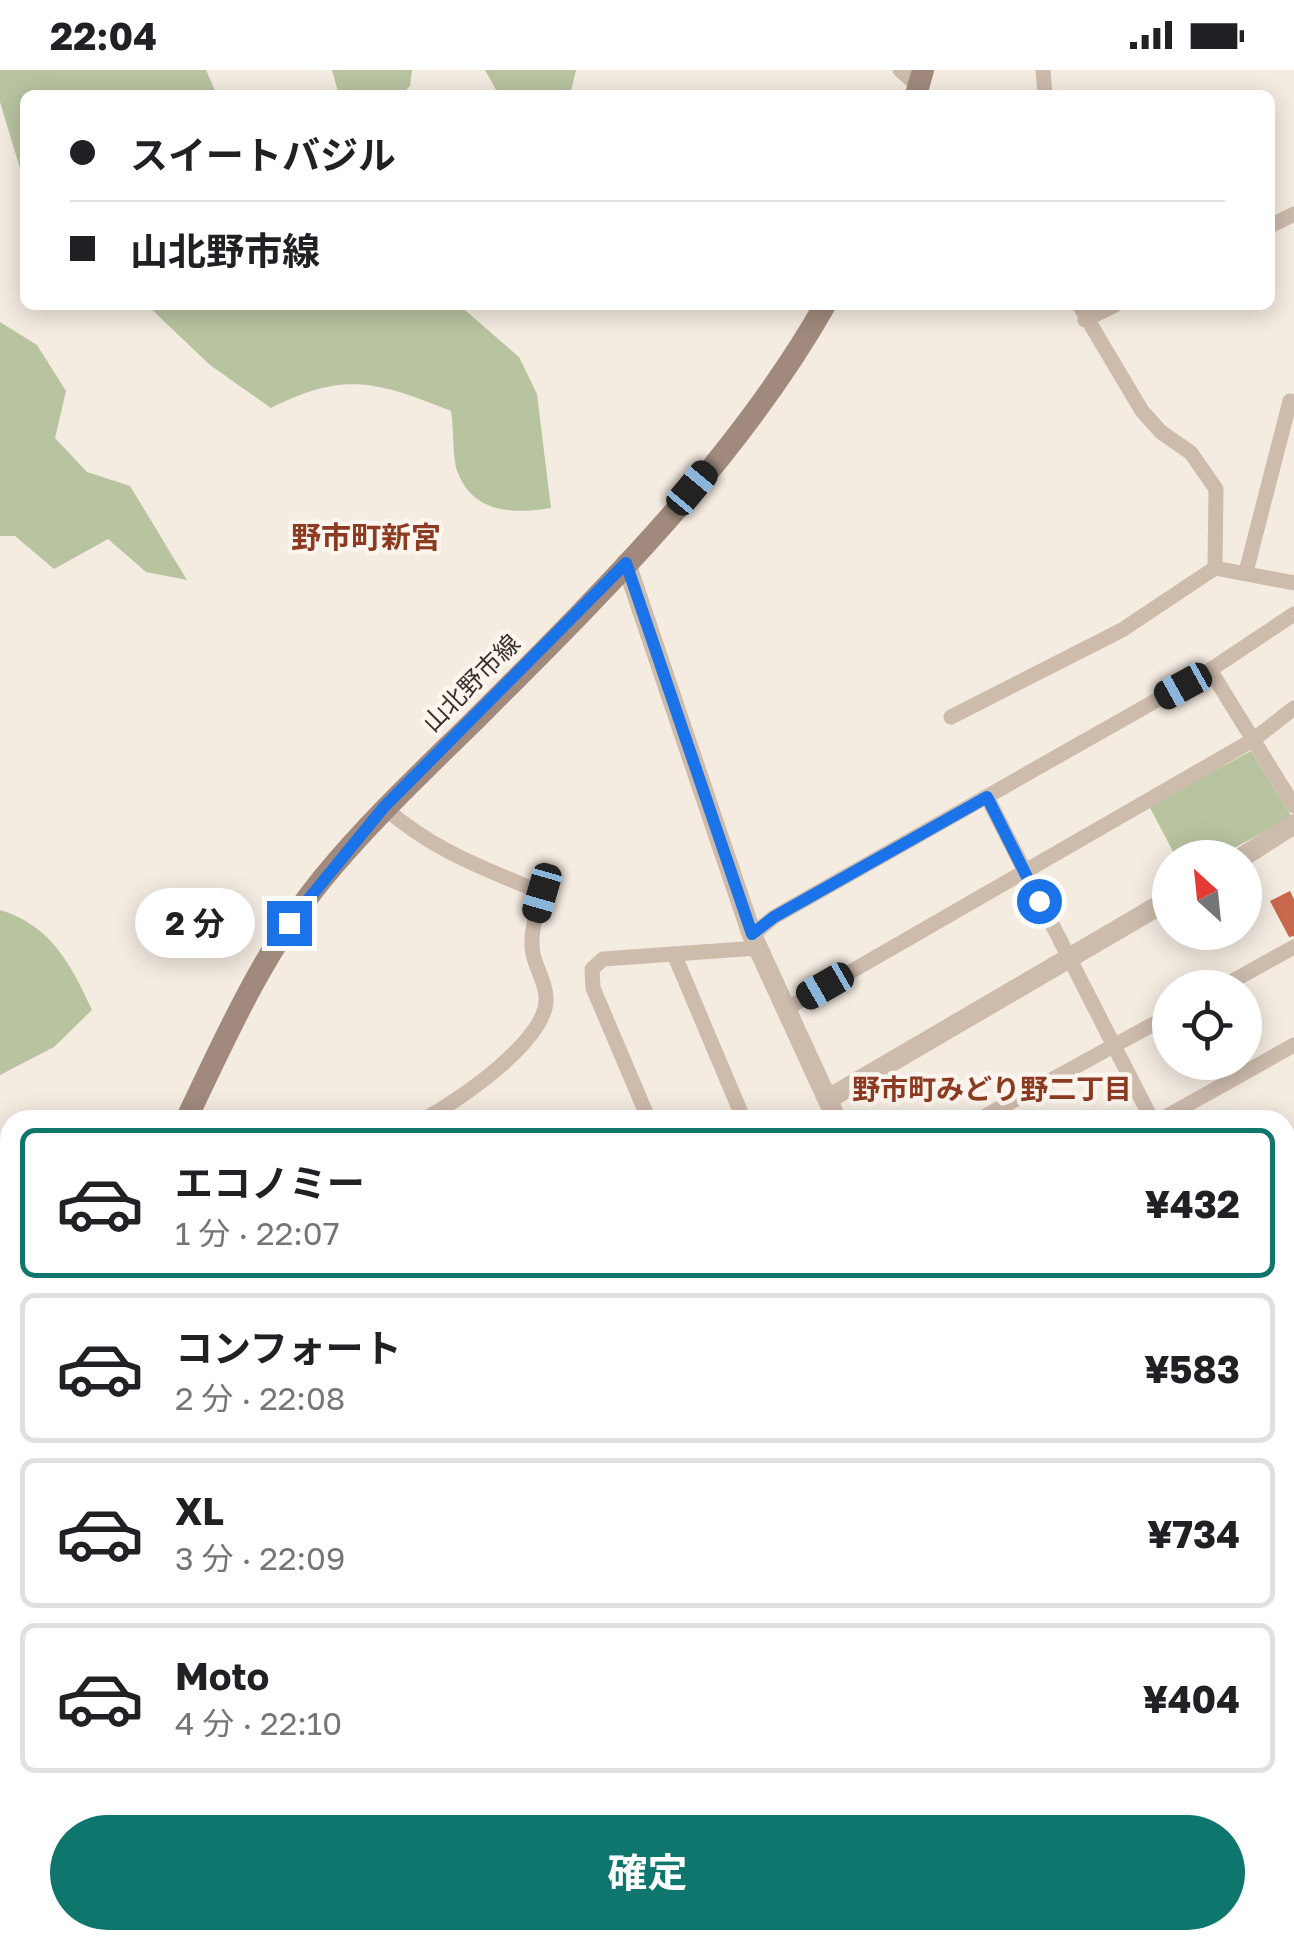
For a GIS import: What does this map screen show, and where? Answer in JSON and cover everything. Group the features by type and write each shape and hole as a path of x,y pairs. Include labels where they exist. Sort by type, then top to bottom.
{"main road":[{"name":"山北野市線","path":"191,1110 249,989 289,923 384,807 626,563 763,403 822,310"}],"street":[{"path":"900,70 919,84"},
{"path":"1082,313 1142,411 1160,432 1190,453 1216,489 1215,568"},
{"path":"1246,572 1290,401 1294,402"},
{"path":"626,563 755,941 833,1110"},
{"path":"951,717 1122,630 1215,568 1294,583"},
{"path":"645,1110 593,988 592,968 603,959 674,954 755,941 774,917 1210,670 1294,614"},
{"path":"1210,670 1294,806"},
{"path":"786,1009 1254,740 1294,708"},
{"path":"987,797 1147,1110"},
{"path":"384,807 411,832 444,852 542,893 533,924 532,950 546,996 544,1018 478,1087 440,1110"},
{"path":"1262,844 1294,824"},
{"path":"828,1099 1152,911"},
{"path":"1252,970 1294,946"},
{"path":"674,954 740,1110"},
{"path":"996,1110 1152,1025"},
{"path":"1178,1110 1294,1046"}],"green space":[{"path":"0,70 206,70 215,90 20,90 20,168 0,102"},
{"path":"332,70 412,70 406,90 338,90"},
{"path":"485,70 576,70 571,90 496,90"},
{"path":"152,310 465,310 519,357 537,394 551,508 510,510 474,497 456,467 451,411 402,393 360,384 319,389 271,408 210,365"},
{"path":"0,322 37,345 66,391 55,438 87,472 130,486 187,580 146,572 108,539 54,569 15,536 0,536"},
{"path":"1251,751 1292,817 1249,840 1167,840 1149,806"},
{"path":"0,910 46,936 67,963 92,1010 54,1047 0,1075"}],"building":[{"path":"1290,891 1294,899 1294,936 1289,937 1270,901"}],"district":[{"name":"野市町新宮","path":"366,538"},
{"name":"野市町みどり野二丁目","path":"992,1089"}],"route":[{"path":"289,923 384,807 469,726 626,563 752,934 774,917 987,797 1039,901"}]}
